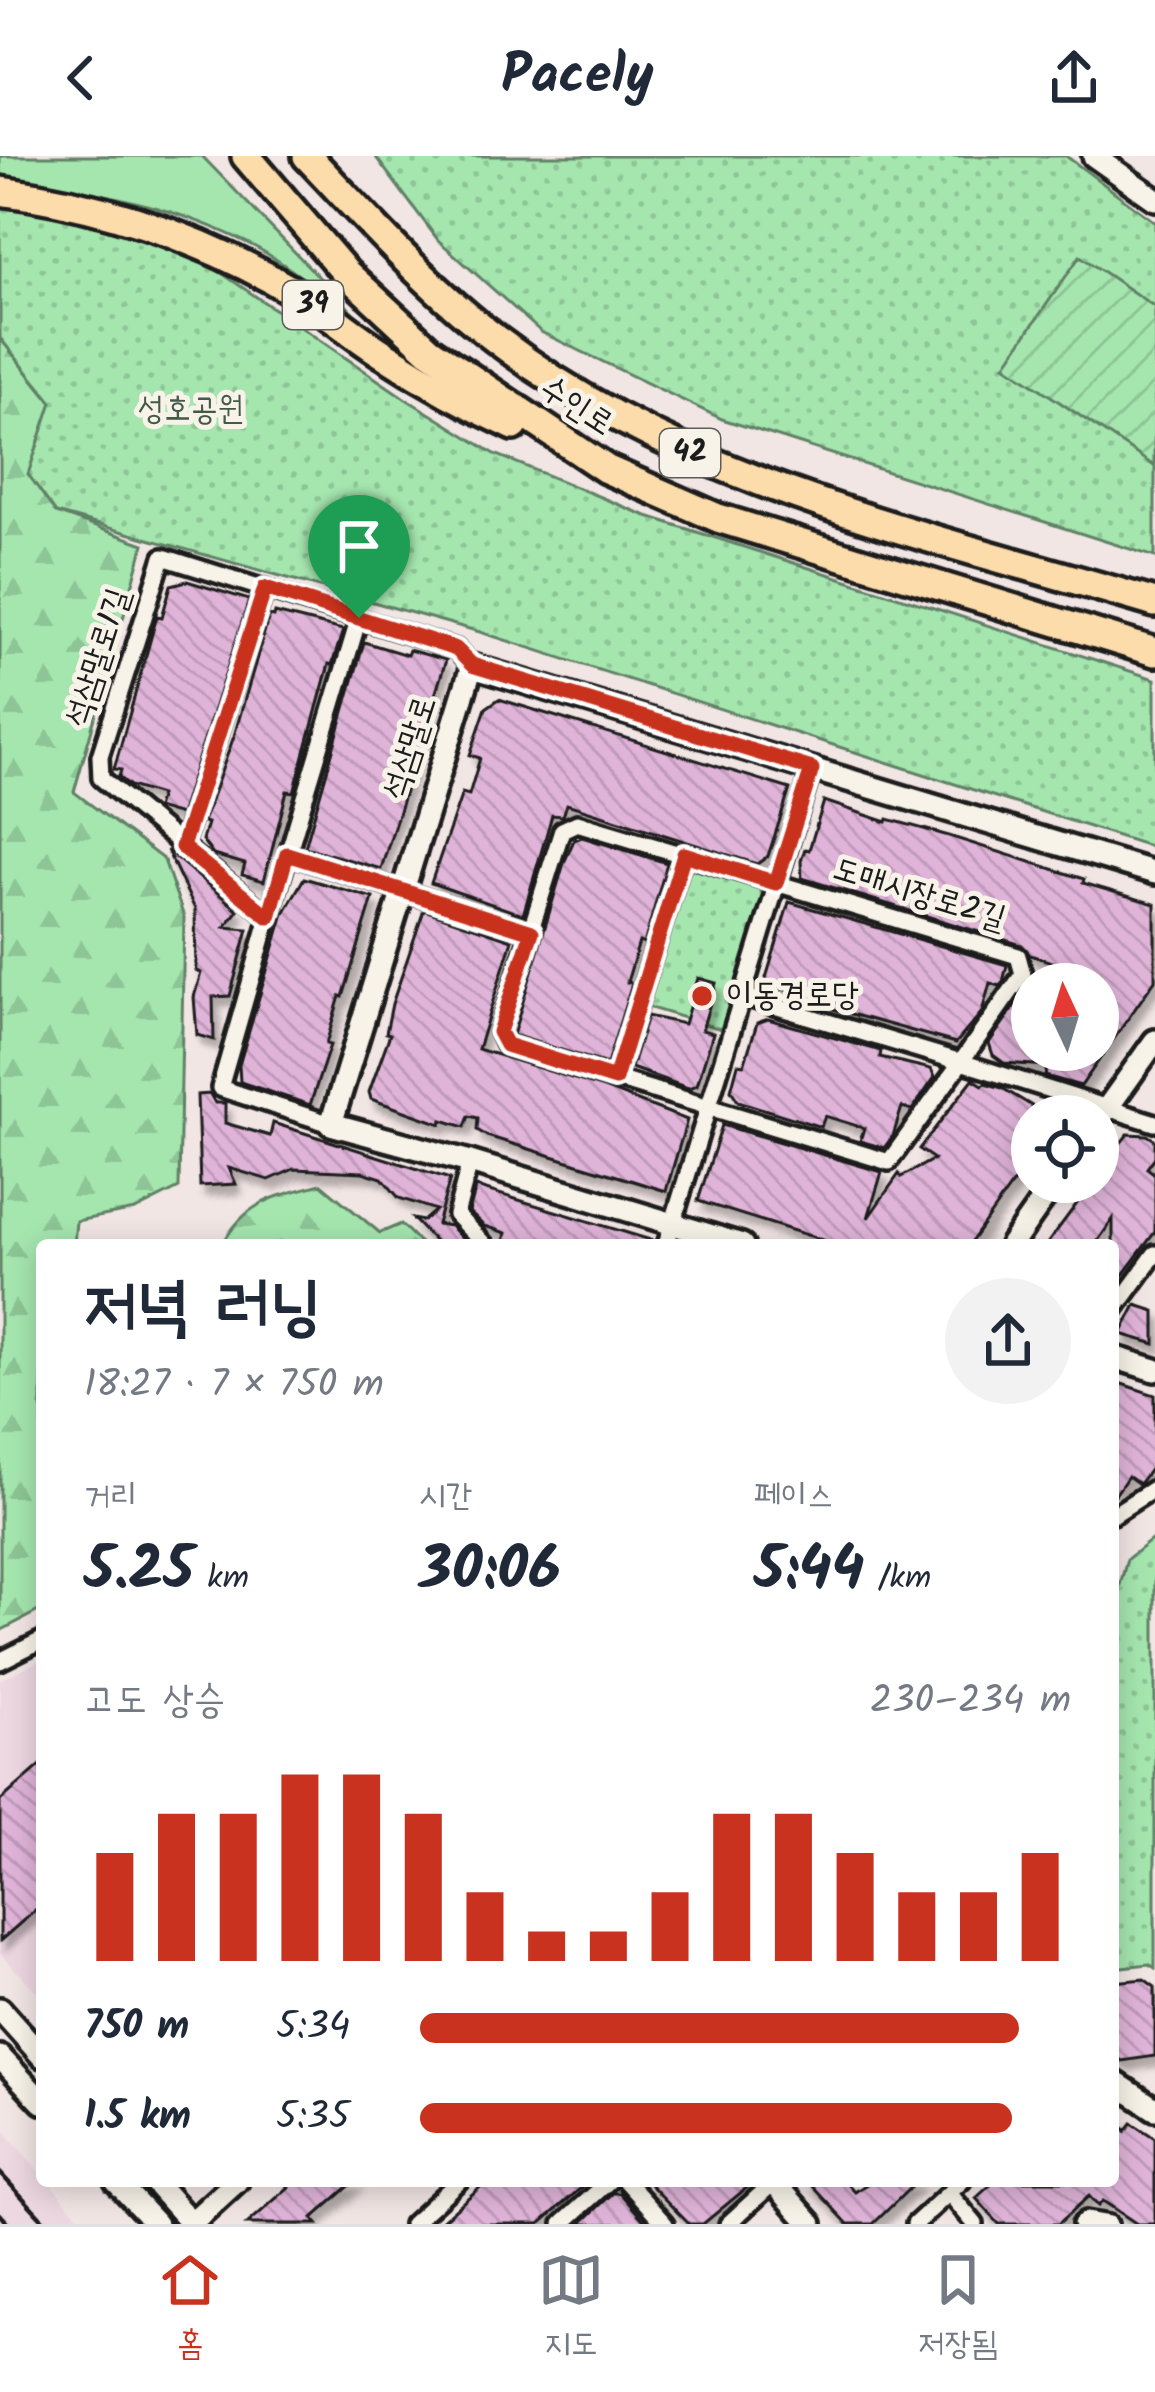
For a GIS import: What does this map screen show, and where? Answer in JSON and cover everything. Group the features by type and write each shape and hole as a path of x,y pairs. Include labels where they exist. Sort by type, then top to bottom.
{"highway":[{"name":"수인로","path":"246,156 346,274 429,350 606,469 718,518 1155,652"},
{"name":"수인로","path":"307,156 401,255 496,340 592,404 716,465 880,521 1155,603"},
{"name":"39","path":"0,191 52,198 144,221 223,253 298,295 385,356 488,414 606,469"}],"street":[{"path":"1094,156 1155,199"},
{"name":"석삼말로1길","path":"269,917 101,778 100,756 163,557 456,649 472,665"},
{"path":"182,847 265,588"},
{"path":"359,618 220,1088 470,1162 669,1234 702,1239"},
{"name":"석삼말로","path":"331,1124 472,665 1155,873"},
{"path":"669,1234 812,769"},
{"name":"도매시장로2길","path":"577,823 684,854 1018,956 1023,974 889,1162 506,1045 499,1032 562,830 577,823"},
{"path":"287,854 532,932"},
{"path":"615,1079 684,854"},
{"path":"741,996 962,1062 1049,1095"},
{"path":"1116,1095 1155,1041"},
{"path":"1119,1118 1155,1123"},
{"path":"470,1162 456,1215 479,1239"},
{"path":"1015,1239 1040,1203"},
{"path":"1119,1304 1155,1254"},
{"path":"1119,1359 1155,1370"},
{"path":"1119,1511 1155,1488"},
{"path":"0,1661 36,1643"},
{"path":"0,2008 36,2049"},
{"path":"0,2057 36,2096"},
{"path":"1119,2085 1155,2109"},
{"path":"122,2187 156,2224"},
{"path":"159,2187 191,2224 231,2187"},
{"path":"412,2224 452,2187"},
{"path":"562,2224 602,2187"},
{"path":"631,2187 665,2224"},
{"path":"728,2224 768,2187"},
{"path":"779,2187 811,2224"},
{"path":"915,2224 956,2187"},
{"path":"949,2193 975,2224"},
{"path":"1081,2224 1086,2219 1109,2224"}],"shaded area":[{"path":"36,1662 36,1991 0,1954 0,1680"},
{"path":"0,2126 36,2168 36,2187 53,2187 85,2224 0,2224"}],"green space":[{"path":"0,156 202,156 371,331 288,267 229,234 133,202 0,181"},
{"path":"375,156 1066,156 1155,222 1155,557 722,419 541,332 438,240"},
{"name":"성호공원","path":"0,205 41,210 128,233 217,270 495,454 644,515 1155,679 1155,848 480,632 56,513 28,474 52,402 0,338"},
{"path":"1080,256 1155,307 1154,466 1005,365"},
{"path":"0,338 52,403 56,513 144,544 74,792 164,860 184,917 179,1188 135,1210 76,1221 74,1239 36,1239 36,1612 0,1631"},
{"path":"694,867 758,885 764,897 724,1030 644,1006 683,873"},
{"path":"321,1184 380,1233 401,1224 416,1239 226,1239 241,1218 276,1197"},
{"path":"1155,1537 1155,1968 1149,1964 1119,1967 1119,1589 1127,1559"}],"building":[{"path":"187,581 249,600 180,815 156,808 160,795 130,786 119,777 121,770 114,769 157,616 162,617 171,585"},
{"path":"275,613 343,630 294,792 287,791 264,881 242,875 245,864 213,855 202,840 207,823 203,822 269,616"},
{"path":"364,642 446,660 381,869 305,847"},
{"path":"499,699 790,789 768,856 757,864 567,804 563,816 552,815 523,915 431,883 462,793 469,795 480,758 470,755 486,708"},
{"path":"824,801 949,836 1155,904 1155,980 1119,1032 1119,963 1055,963 1030,955 1022,945 802,878 801,861 805,849 809,850"},
{"path":"582,837 667,863 644,944 639,942 627,982 632,983 607,1064 513,1035 564,863 574,840"},
{"path":"167,850 238,910 225,927 248,929 230,996 213,997 214,1040 197,1035 194,997 201,973 196,971 195,909"},
{"path":"304,878 373,898 310,1105 240,1082 239,1065 284,913"},
{"path":"789,902 1007,965 1003,982 1000,986 990,983 982,1012 956,1043 833,1009 835,1004 769,985 766,978"},
{"path":"424,910 512,940 478,1049 604,1088 687,1120 666,1191 487,1136 477,1130 478,1118 469,1116 465,1127 442,1120 441,1124 371,1099 369,1092 390,1034 386,1033 392,1004"},
{"path":"698,978 716,983 702,1030 713,1033 697,1085 688,1088 631,1068 647,1016 684,1024"},
{"path":"1011,1012 1011,1063 993,1055 989,1043"},
{"path":"768,1019 881,1051 880,1057 931,1069 935,1077 912,1110 902,1107 884,1148 860,1141 864,1128 825,1116 821,1127 738,1101 731,1090 738,1064 744,1065 757,1023"},
{"path":"1046,1071 1091,1071 1081,1086 1045,1076"},
{"path":"973,1079 1014,1095 1011,1186 973,1239 820,1239 698,1201 722,1125 882,1172 868,1218 899,1174 934,1159 919,1149"},
{"path":"210,1094 215,1103 225,1103 225,1123 270,1136 273,1123 450,1179 437,1224 450,1226 462,1239 432,1239 413,1219 423,1221 436,1210 399,1198 382,1178 363,1172 294,1169 269,1180 229,1168 236,1184 200,1186 197,1095"},
{"path":"1128,1134 1155,1140 1155,1157 1147,1168 1155,1174 1155,1232 1119,1280 1119,1239 1113,1239 1113,1219 1099,1239 1050,1239 1077,1203 1119,1203 1119,1145"},
{"path":"476,1187 647,1239 504,1239 506,1233 484,1226 469,1212"},
{"path":"1136,1305 1155,1311 1155,1344 1121,1334"},
{"path":"1119,1383 1155,1395 1155,1463 1139,1484 1128,1476 1119,1489"},
{"path":"36,1769 36,1909 0,1941 0,1801"},
{"path":"1144,1979 1155,1987 1155,2056 1119,2059 1119,1981"},
{"path":"1119,2123 1126,2131 1132,2123 1155,2138 1155,2224 1137,2224 1103,2201 1098,2206 1089,2196 1058,2224 999,2224 976,2198 988,2187 1119,2187"},
{"path":"289,2187 348,2187 313,2218 318,2224 247,2224"},
{"path":"480,2187 582,2187 540,2224 438,2224"},
{"path":"653,2187 748,2187 703,2224 689,2224"},
{"path":"814,2187 850,2187 855,2192 862,2187 911,2187 873,2224 848,2224"},
{"path":"613,2193 620,2193 647,2224 580,2224"}],"railway":[{"path":"0,2173 47,2224"},
{"path":"0,2214 9,2224"}],"place":[{"name":"이동경로당","path":"702,996"}],"route":[{"path":"265,588 359,618 456,649 472,665 812,769 776,883 684,854 615,1079 506,1045 499,1032 532,932 287,854 269,917 182,847 265,588"}]}
